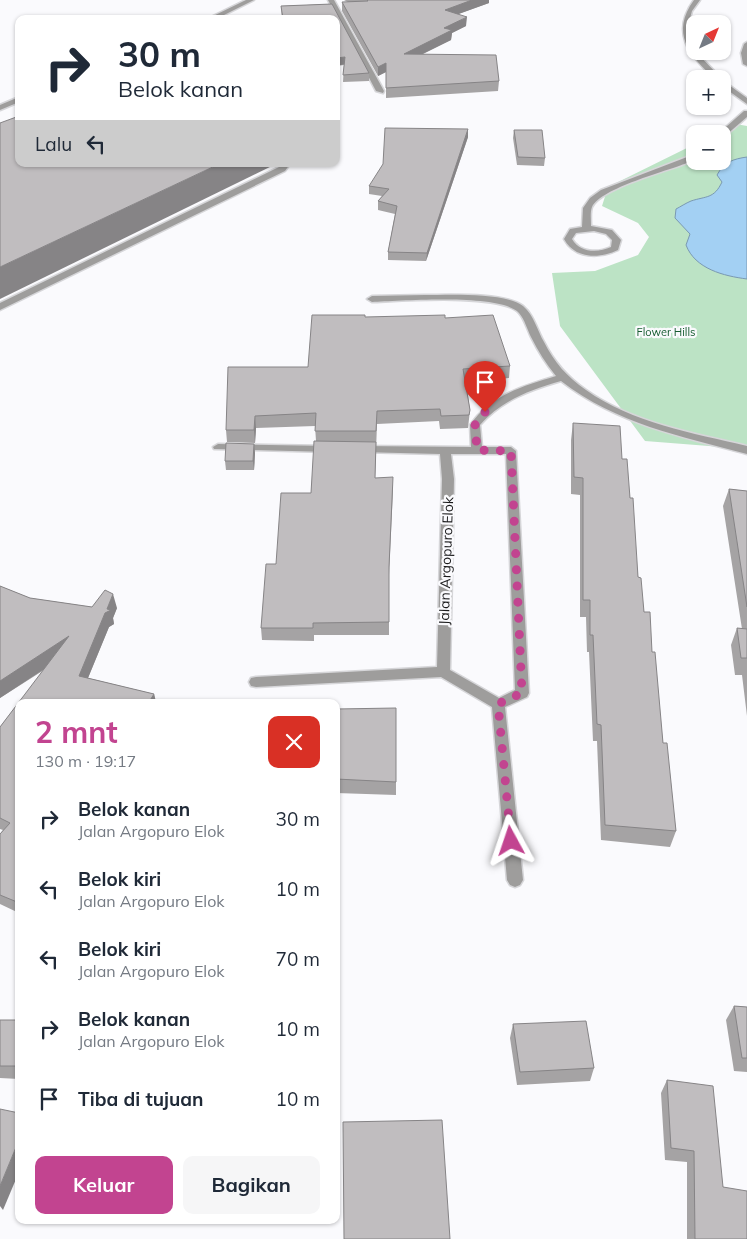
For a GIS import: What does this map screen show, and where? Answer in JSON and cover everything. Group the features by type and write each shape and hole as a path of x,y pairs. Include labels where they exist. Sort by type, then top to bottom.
{"street":[{"path":"219,15 251,0"},
{"path":"331,0 338,15"},
{"path":"697,0 686,18 686,39 697,58 710,70"},
{"path":"340,20 380,91"},
{"path":"747,44 744,53 747,64"},
{"path":"731,89 747,102"},
{"path":"0,108 15,101"},
{"path":"731,126 747,113"},
{"path":"586,228 587,209 596,197 618,185 686,160"},
{"path":"0,307 284,167"},
{"path":"586,228 609,232 617,240 618,244 615,248 603,253 579,250 570,243 569,235 573,231 586,228"},
{"path":"372,299 494,300 518,307 524,312 537,340 563,377 592,397 631,418 654,426 747,450"},
{"path":"477,450 475,425 485,412 517,390 563,377"},
{"path":"218,447 511,451 522,693 498,704"},
{"name":"Jalan Argopuro Elok","path":"443,672 448,480 445,450"},
{"path":"256,682 443,672 498,704"},
{"path":"498,704 515,880"}],"green space":[{"name":"Flower Hills","path":"736,124 747,126 747,449 645,441 560,326 552,273 595,271 638,255 649,237 638,223 602,206 608,187 686,148 686,170 731,170 731,127"}],"water":[{"path":"747,157 747,279 729,276 703,266 690,253 686,245 690,234 675,218 676,209 691,201 709,196 716,191 722,182 717,175 721,170 731,170 731,161"}],"building":[{"path":"367,0 472,0 445,10 467,17 444,28 452,30 404,54 496,55 499,81 386,88 386,63 378,67 342,2"},
{"path":"332,4 338,15 282,15 281,6"},
{"path":"340,19 369,73 343,75 345,57 340,58"},
{"path":"15,117 15,167 213,167 0,267 0,123"},
{"path":"385,128 468,129 427,253 388,252 397,206 378,201 389,189 369,186 383,164"},
{"path":"514,130 542,130 545,158 518,157"},
{"path":"312,315 365,315 365,317 445,315 445,318 493,315 510,366 463,369 470,410 469,415 441,416 440,409 377,411 376,431 315,431 316,413 255,416 254,430 226,430 228,367 308,367"},
{"path":"573,423 620,426 622,459 627,459 630,498 633,498 638,577 641,578 644,612 650,612 652,652 655,652 663,743 667,743 676,831 605,825 601,725 597,724 593,635 590,635 590,600 583,600 583,478 574,477"},
{"path":"314,441 376,442 375,478 393,477 389,567 389,622 313,623 313,628 261,628 266,564 276,564 281,493 311,493"},
{"path":"226,443 254,444 253,461 225,461"},
{"path":"729,489 747,491 747,607"},
{"path":"0,586 30,598 92,607 105,590 113,594 107,609 111,610 105,613 79,676 154,694 151,699 21,699 69,636 0,681"},
{"path":"737,628 747,629 747,658 741,658"},
{"path":"15,707 15,901 0,895 0,834 10,823 0,818 0,727"},
{"path":"396,708 396,782 340,779 340,709"},
{"path":"734,1006 747,1007 747,1058 742,1058"},
{"path":"0,1020 15,1020 15,1066 0,1066"},
{"path":"586,1021 594,1068 520,1072 513,1024"},
{"path":"667,1080 713,1086 723,1187 747,1191 747,1239 695,1239 694,1151 671,1148"},
{"path":"0,1109 15,1112 15,1150 0,1186"},
{"path":"442,1120 450,1239 344,1239 343,1122"}],"route":[{"path":"485,412 475,425 477,450 511,451 522,693 498,704 511,841"}]}
